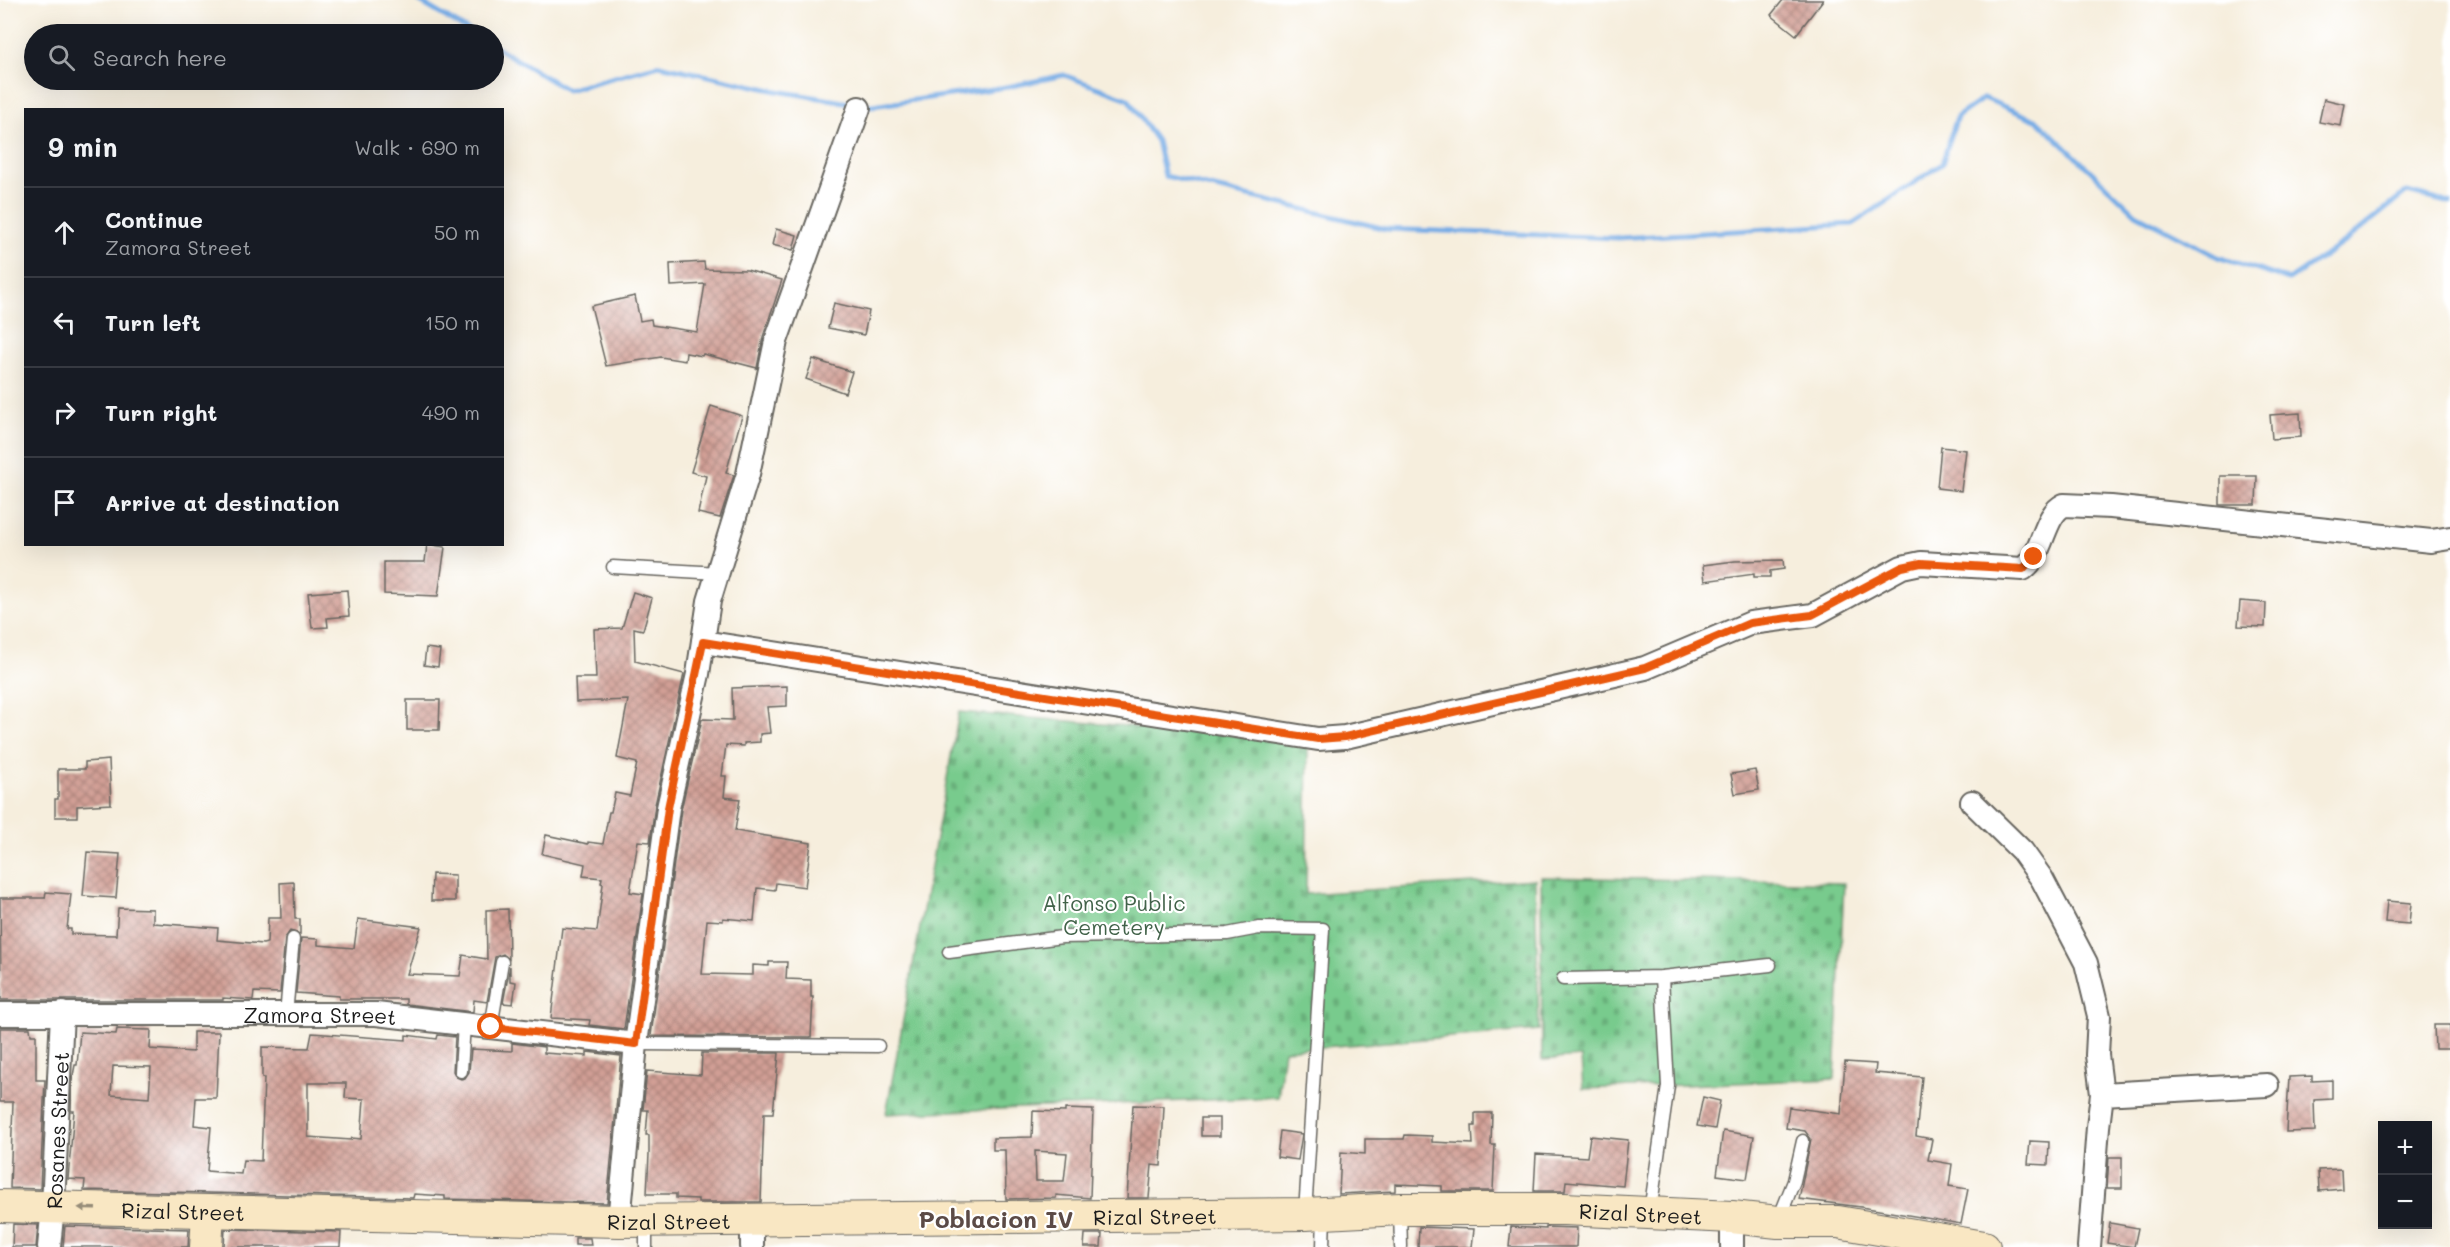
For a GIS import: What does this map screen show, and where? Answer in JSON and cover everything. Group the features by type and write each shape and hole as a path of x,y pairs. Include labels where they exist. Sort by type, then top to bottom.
{"street":[{"path":"637,1229 636,1044 668,808 703,642 709,601 748,474 776,341 859,108"},
{"path":"703,642 1318,739 1336,738 1645,668 1750,623 1812,615 1902,567 1921,563 2023,569 2034,557 2052,517 2058,508 2064,505 2111,507 2431,541 2450,538"},
{"path":"1972,802 2022,851 2042,879 2086,963 2098,1016 2097,1055 2103,1094 2098,1127 2090,1247"},
{"name":"Rosanes Street","path":"49,1247 63,1013"},
{"name":"Zamora Street","path":"0,1014 376,1014 636,1044"},
{"path":"2103,1094 2267,1085"},
{"name":"Rizal Street","path":"0,1206 752,1233 1314,1214 1400,1209 1564,1209 1650,1214 1732,1232 1778,1222 1838,1222 1984,1247"},
{"path":"206,1247 208,1213"}],"lane":[{"path":"614,567 719,573"},
{"path":"949,952 1062,937 1227,934 1259,928 1323,929 1314,1214 1323,1247"},
{"path":"286,1014 293,939"},
{"path":"491,1027 502,962"},
{"path":"1563,980 1662,977 1770,965"},
{"path":"1650,1214 1668,1086 1662,977"},
{"path":"462,1071 464,1024"},
{"path":"636,1044 878,1046"},
{"path":"1778,1222 1794,1181 1803,1141"},
{"path":"1400,1209 1401,1247"}],"green space":[{"name":"Alfonso Public Cemetery","path":"959,712 1308,741 1306,894 1535,879 1539,1030 1284,1050 1278,1097 886,1114"},
{"path":"1541,877 1844,883 1835,1079 1583,1089 1581,1057 1542,1060"}],"building":[{"path":"1783,0 1823,0 1796,35 1771,15"},
{"path":"2324,99 2345,104 2341,126 2319,122"},
{"path":"776,229 797,235 793,250 772,245"},
{"path":"704,262 705,269 747,270 782,280 763,337 757,368 703,354 702,356 686,353 685,361 661,357 606,366 591,306 635,296 640,321 651,319 652,325 697,332 705,284 671,286 670,264"},
{"path":"834,303 869,311 864,335 828,328"},
{"path":"813,359 852,372 845,393 806,379"},
{"path":"711,406 742,416 726,473 734,475 720,518 698,513 706,476 691,472"},
{"path":"2300,413 2301,437 2272,439 2270,415"},
{"path":"1941,447 1966,450 1961,491 1937,488"},
{"path":"2220,476 2257,476 2256,505 2220,505"},
{"path":"427,546 445,547 438,596 384,594 384,562 425,562"},
{"path":"1783,560 1784,569 1770,571 1770,577 1754,577 1754,574 1705,581 1703,565 1735,561"},
{"path":"347,590 349,616 327,618 328,627 312,628 308,593"},
{"path":"633,592 652,598 643,630 634,628 635,661 684,674 655,805 650,842 638,841 630,892 643,894 624,1029 589,1025 590,1020 551,1018 562,928 597,931 603,884 601,883 602,878 583,876 585,864 542,854 546,835 588,844 588,842 603,844 615,793 630,796 637,763 617,758 628,700 576,702 575,678 596,678 594,629 622,628"},
{"path":"2240,601 2266,603 2265,627 2238,626"},
{"path":"426,648 440,650 438,667 424,665"},
{"path":"787,686 787,706 767,707 770,733 760,734 760,742 744,743 744,746 726,745 722,776 726,776 724,797 740,799 735,831 811,843 805,887 776,883 775,890 757,888 754,921 723,918 723,921 707,920 702,974 753,975 753,965 769,966 769,962 787,962 786,979 811,980 811,997 813,997 811,1037 651,1036 681,810 702,719 733,720 732,688"},
{"path":"407,700 440,700 439,730 407,730"},
{"path":"109,760 111,804 77,806 77,817 55,817 55,799 58,799 58,769 85,769 85,762"},
{"path":"1755,770 1759,790 1735,794 1731,774"},
{"path":"87,852 120,854 116,898 83,896"},
{"path":"432,874 455,875 455,901 431,901"},
{"path":"294,882 295,919 300,919 300,934 290,931 285,938 280,993 254,992 253,1000 223,998 223,1000 1,1000 0,898 45,898 46,892 71,894 67,929 71,929 71,934 116,935 118,908 153,909 153,923 218,928 217,940 263,944 267,943 268,918 281,918 280,883"},
{"path":"2387,901 2411,903 2409,924 2385,922"},
{"path":"508,909 509,959 503,954 495,957 487,1002 474,1000 473,1012 406,1004 406,999 339,999 339,996 296,993 301,938 318,939 318,945 354,948 358,919 421,927 407,974 460,976 463,955 487,959 486,910"},
{"path":"510,966 510,981 516,982 513,1004 503,1003"},
{"path":"2434,1025 2450,1025 2450,1049 2435,1049"},
{"path":"0,1028 30,1028 31,1035 36,1035 36,1080 45,1080 40,1189 10,1188 13,1102 0,1102"},
{"path":"117,1029 151,1030 150,1049 193,1052 193,1032 219,1032 216,1098 196,1098 194,1125 211,1127 207,1171 241,1174 243,1160 261,1161 264,1078 262,1078 262,1047 309,1048 312,1033 406,1040 406,1035 437,1039 438,1035 455,1037 453,1071 456,1077 461,1079 465,1078 469,1072 471,1049 512,1051 512,1043 544,1047 544,1053 587,1056 587,1052 621,1056 607,1203 445,1199 445,1196 414,1194 413,1198 84,1190 85,1180 68,1179 74,1111 71,1111 72,1081 75,1065 77,1065 80,1032 116,1034","holes":["113,1066 151,1067 149,1098 111,1095","308,1083 346,1083 345,1098 364,1099 361,1139 308,1137"]},
{"path":"702,1053 779,1053 773,1113 764,1113 761,1202 698,1202 698,1199 676,1198 676,1194 647,1194 648,1110 643,1110 647,1071 701,1075"},
{"path":"1845,1062 1876,1064 1875,1073 1922,1077 1916,1136 1932,1139 1928,1160 1952,1164 1949,1186 1968,1189 1961,1224 1799,1199 1811,1139 1805,1131 1786,1128 1789,1107 1841,1114"},
{"path":"2312,1076 2312,1081 2332,1080 2332,1099 2314,1100 2315,1131 2286,1132 2289,1077"},
{"path":"1703,1097 1720,1101 1715,1129 1697,1126"},
{"path":"1133,1105 1164,1106 1161,1166 1152,1165 1149,1198 1127,1198"},
{"path":"1065,1109 1093,1110 1090,1198 1056,1195 1056,1198 1006,1199 1005,1150 993,1150 993,1138 1032,1137 1033,1111 1065,1112","holes":["1035,1151 1067,1153 1064,1181 1036,1181"]},
{"path":"1475,1113 1492,1113 1491,1145 1495,1145 1493,1191 1442,1191 1442,1186 1395,1184 1395,1191 1339,1194 1341,1152 1365,1154 1365,1139 1404,1139 1405,1135 1432,1136 1432,1142 1473,1144 1472,1126 1475,1126"},
{"path":"1201,1118 1220,1118 1220,1136 1201,1136"},
{"path":"1280,1131 1302,1134 1298,1160 1277,1157"},
{"path":"1723,1131 1754,1136 1747,1179 1717,1175"},
{"path":"1590,1136 1628,1140 1623,1186 1566,1181 1565,1191 1534,1191 1536,1154 1587,1157"},
{"path":"2030,1141 2049,1142 2048,1165 2028,1164"},
{"path":"2109,1157 2122,1157 2122,1188 2107,1188"},
{"path":"2341,1169 2342,1189 2319,1191 2318,1170"},
{"path":"2110,1223 2138,1228 2134,1247 2107,1243"},
{"path":"13,1224 38,1225 36,1247 12,1247"},
{"path":"65,1226 189,1229 188,1247 63,1247"},
{"path":"1419,1227 1474,1229 1472,1247 1418,1247"},
{"path":"1511,1227 1577,1228 1576,1247 1509,1247"},
{"path":"225,1229 341,1232 340,1247 224,1247"},
{"path":"1085,1234 1102,1234 1101,1247 1084,1247"},
{"path":"575,1238 590,1238 591,1245 575,1245"}],"waterway":[{"path":"417,0 457,24"},
{"path":"504,52 567,90 659,65 777,91 856,104"},
{"path":"866,105 1007,87 1064,75 1128,99 1157,141 1165,176 1386,229 1618,238 1853,224 1942,164 1957,117 1984,98 2038,121 2136,214 2218,257 2289,280 2343,243 2407,192 2450,203"}],"district":[{"name":"Poblacion IV","path":"996,1218"}],"route":[{"path":"491,1027 636,1044 668,808 703,642 1318,739 1345,737 1645,668 1750,623 1812,615 1902,567 1921,563 2023,569 2034,557"}]}
